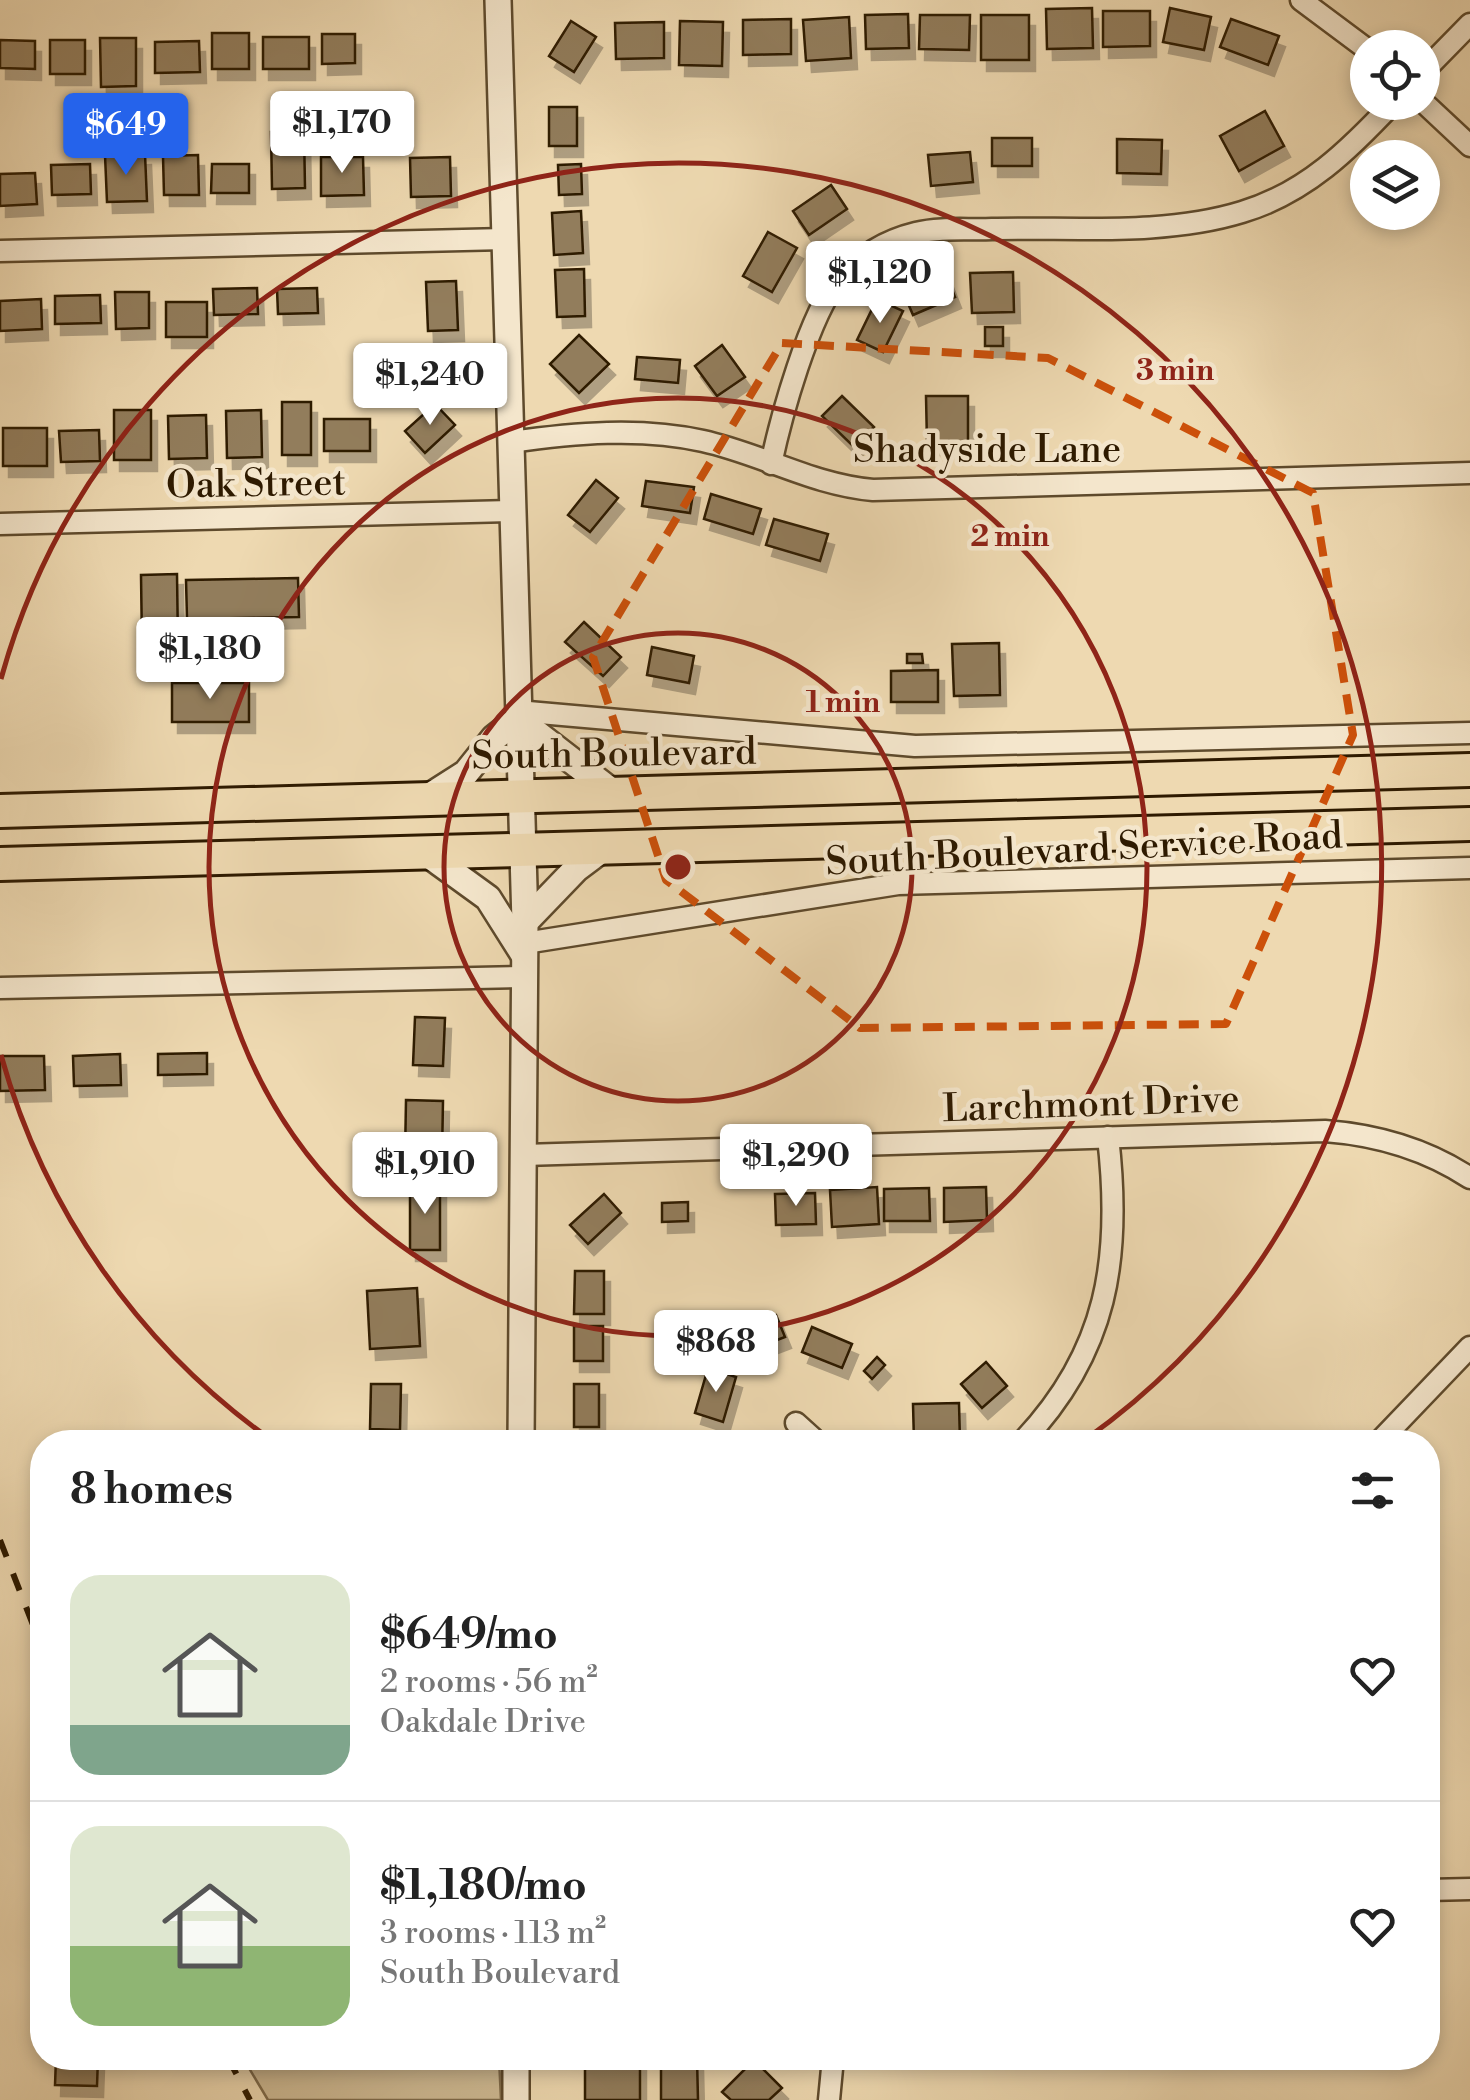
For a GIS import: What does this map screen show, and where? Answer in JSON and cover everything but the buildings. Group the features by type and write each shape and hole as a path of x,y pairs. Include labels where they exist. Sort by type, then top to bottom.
{"highway":[{"name":"South Boulevard","path":"0,811 430,796 1470,770"},
{"path":"0,864 1470,824"}],"street":[{"path":"498,0 524,949 521,1430"},
{"path":"1301,0 1350,37"},
{"path":"1440,55 1470,24"},
{"path":"1440,118 1470,146"},
{"path":"771,464 778,430 825,300 838,280 876,249 931,231 1167,225 1242,212 1284,195 1324,171 1376,120"},
{"path":"0,252 505,239"},
{"name":"Shadyside Lane","path":"511,442 550,436 660,434 703,441 813,479 873,490 1470,473"},
{"name":"Oak Street","path":"0,524 513,511"},
{"path":"517,715 572,765 600,778 615,794"},
{"path":"430,796 466,773 517,715 915,746 1470,733"},
{"path":"524,949 576,869 604,848"},
{"path":"426,853 466,878 488,898 524,949"},
{"name":"South Boulevard Service Road","path":"524,949 898,884 1470,868"},
{"path":"0,988 524,949"},
{"name":"Larchmont Drive","path":"524,1155 1345,1132 1413,1148 1470,1178"},
{"path":"1032,1430 1068,1386 1098,1324 1111,1264 1108,1137"},
{"path":"1390,1430 1470,1346"},
{"path":"796,1422 804,1430"},
{"path":"1440,1890 1470,1890"},
{"path":"516,2070 516,2100"},
{"path":"829,2100 832,2070"}],"highlighted area":[{"path":"782,343 1048,358 1313,493 1353,735 1226,1024 860,1028 666,880 593,657"}],"shaded area":[{"path":"250,2070 500,2070 501,2100 268,2100"}],"railway":[{"path":"0,1540 30,1617"},
{"path":"234,2070 250,2100"}]}
